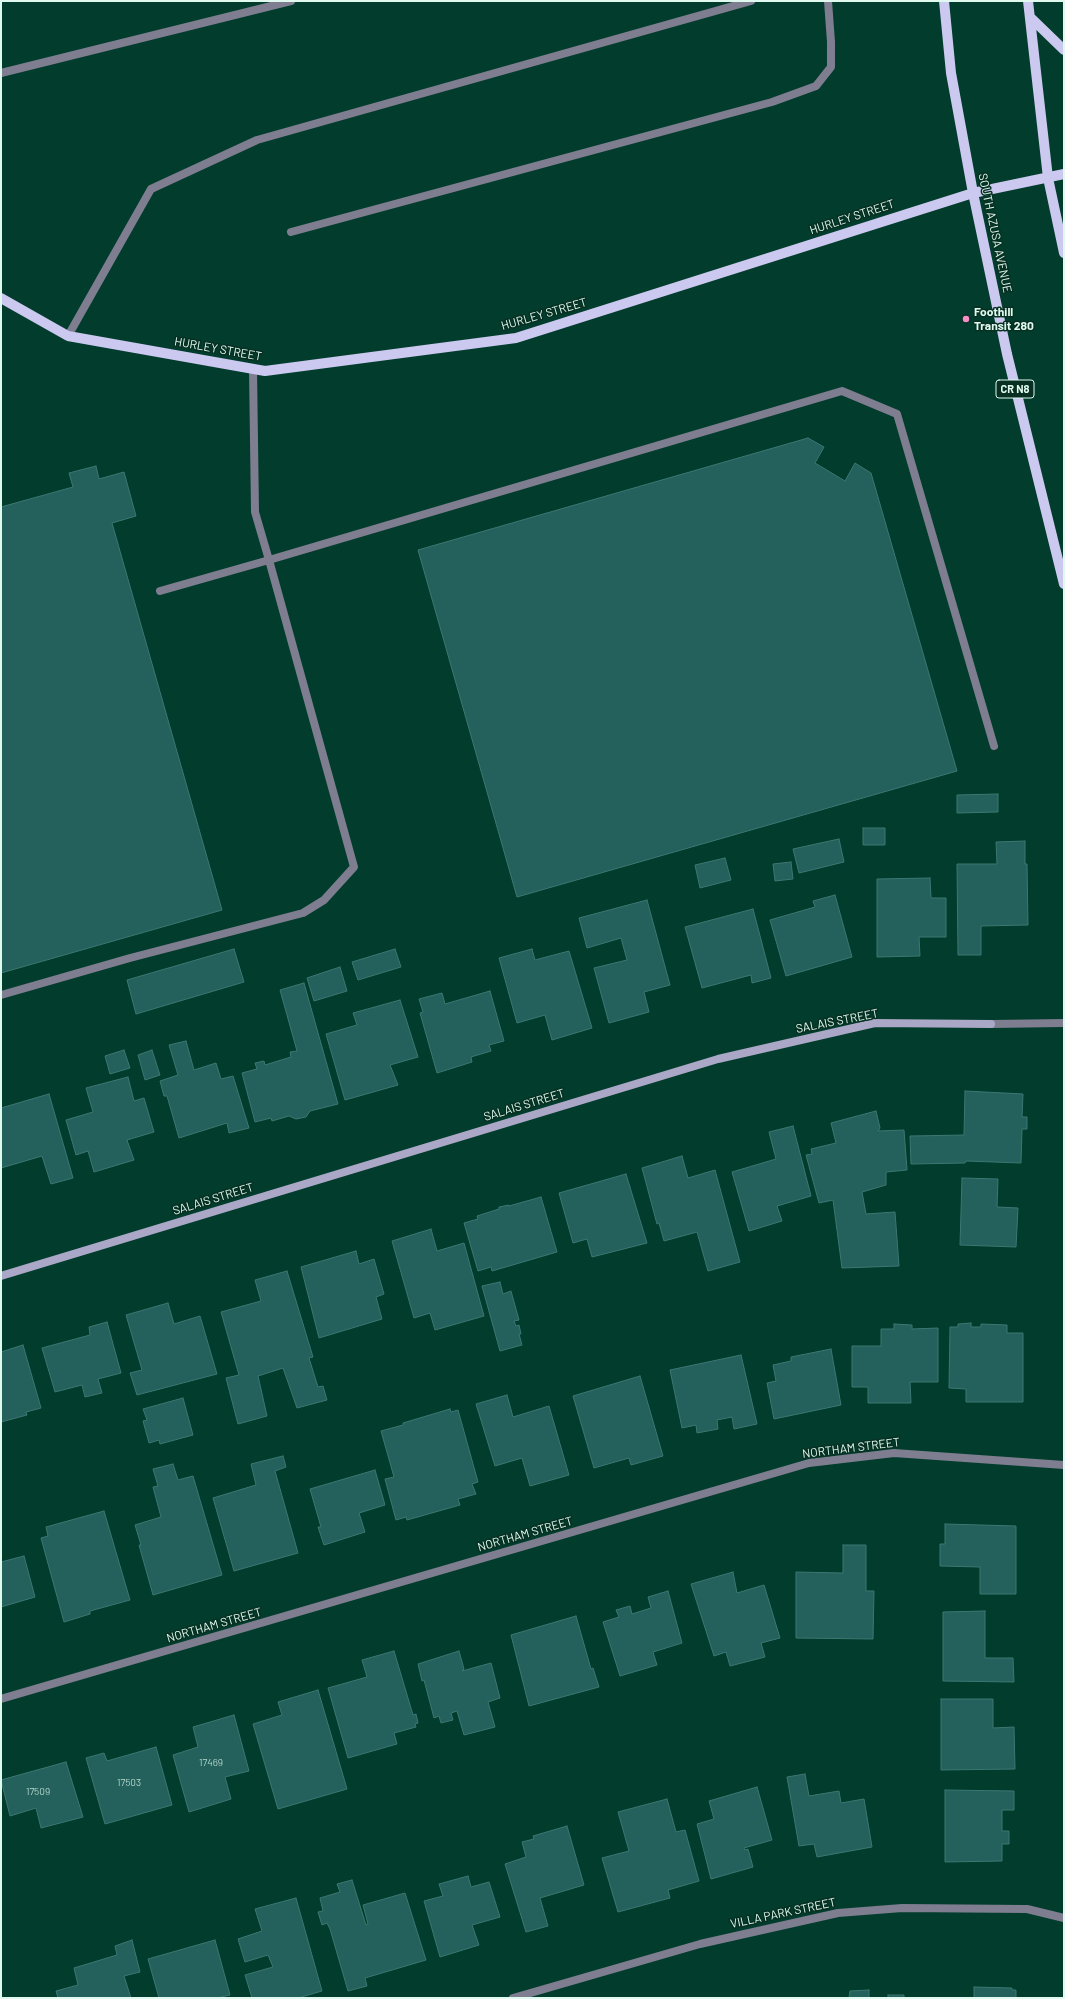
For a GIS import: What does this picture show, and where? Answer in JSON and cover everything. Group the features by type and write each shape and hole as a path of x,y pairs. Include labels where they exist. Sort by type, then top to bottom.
{"main road":[{"name":"SOUTH AZUSA AVENUE","path":"944,1 951,73 973,193 1007,354 1064,584"},
{"path":"1028,1 1048,178 1064,253"},
{"path":"1031,18 1064,50"},
{"name":"HURLEY STREET","path":"1,298 68,336 265,371 516,338 973,193 1064,174"}],"street":[{"path":"1,73 291,1"},
{"path":"68,336 151,189 257,140 751,1"},
{"path":"291,232 772,102 816,86 831,67 828,1"},
{"path":"1,995 130,958 303,914 324,900 354,867 255,512 253,369"},
{"path":"160,591 842,391 897,414 994,746"},
{"name":"SALAIS STREET","path":"1,1276 718,1059 875,1023 1064,1023"},
{"name":"NORTHAM STREET","path":"1,1699 809,1463 894,1453 1064,1465"},
{"name":"VILLA PARK STREET","path":"514,1998 700,1944 838,1913 902,1908 1027,1908 1064,1918"}],"building":[{"path":"808,438 824,447 815,463 845,481 855,463 871,473 957,771 517,897 418,550"},
{"path":"96,466 99,479 124,472 136,516 112,523 222,910 1,973 1,507 73,487 69,473"},
{"path":"998,794 998,812 957,813 957,795"},
{"path":"863,828 885,828 885,845 863,845"},
{"path":"839,839 844,862 799,873 793,849"},
{"path":"1025,841 1028,925 981,926 981,955 958,955 957,864 997,864 996,842"},
{"path":"725,858 731,880 700,888 695,865"},
{"path":"791,862 793,879 775,881 773,864"},
{"path":"930,878 931,898 946,898 946,937 919,937 920,956 877,957 877,879"},
{"path":"835,895 852,957 786,976 770,920 815,907 813,901"},
{"path":"647,900 670,985 644,992 649,1012 609,1023 594,968 627,960 621,938 587,948 579,918"},
{"path":"753,909 771,978 752,983 751,975 702,988 685,927"},
{"path":"234,949 244,982 136,1014 127,980"},
{"path":"395,949 401,967 358,980 352,962"},
{"path":"532,949 535,960 569,951 592,1028 552,1040 545,1015 517,1023 499,958"},
{"path":"340,967 347,991 314,1001 307,978"},
{"path":"304,983 338,1104 310,1111 306,1117 296,1119 289,1116 272,1121 271,1118 255,1122 242,1073 257,1069 255,1063 264,1061 265,1065 291,1057 290,1052 297,1051 280,990"},
{"path":"490,991 504,1041 489,1045 491,1051 471,1057 472,1062 437,1073 420,1013 423,1012 419,999 442,993 445,1004"},
{"path":"400,1000 418,1057 390,1065 398,1085 345,1100 326,1034 357,1025 353,1013"},
{"path":"186,1041 194,1070 216,1063 221,1079 233,1076 249,1128 229,1133 227,1123 179,1138 167,1096 164,1096 160,1081 178,1075 169,1045"},
{"path":"124,1050 130,1068 110,1074 105,1056"},
{"path":"152,1050 160,1075 145,1080 138,1055"},
{"path":"128,1077 134,1101 144,1098 154,1132 127,1140 134,1160 94,1172 88,1151 76,1155 66,1120 93,1112 86,1088"},
{"path":"965,1091 1023,1094 1022,1117 1027,1117 1027,1129 1022,1129 1021,1163 966,1161 965,1163 911,1164 910,1136 964,1135"},
{"path":"49,1094 73,1178 51,1184 42,1156 1,1168 1,1108"},
{"path":"876,1111 880,1128 878,1131 904,1130 907,1170 886,1172 886,1185 862,1192 866,1214 895,1212 899,1266 842,1268 833,1200 819,1203 806,1155 812,1154 811,1149 836,1143 831,1123"},
{"path":"793,1126 811,1196 777,1206 782,1221 749,1231 732,1172 776,1159 769,1132"},
{"path":"682,1156 688,1178 715,1170 740,1262 708,1271 697,1232 664,1241 659,1223 657,1224 642,1168"},
{"path":"626,1174 647,1243 592,1257 587,1239 573,1243 559,1193"},
{"path":"962,1178 998,1179 997,1207 1018,1208 1016,1247 960,1245"},
{"path":"541,1197 557,1252 492,1271 491,1267 478,1271 464,1223 478,1219 477,1216 499,1209 499,1207 509,1206"},
{"path":"431,1229 437,1251 464,1243 484,1316 435,1330 430,1313 414,1318 392,1241"},
{"path":"356,1251 359,1264 374,1259 384,1294 376,1297 382,1319 319,1338 301,1267"},
{"path":"287,1271 313,1357 309,1358 318,1387 323,1386 327,1400 297,1408 283,1368 258,1376 267,1416 238,1424 226,1378 239,1375 221,1312 261,1301 255,1280"},
{"path":"500,1282 503,1294 511,1291 519,1320 514,1321 516,1326 519,1325 521,1334 519,1334 522,1345 500,1351 482,1286"},
{"path":"168,1303 174,1324 200,1316 217,1374 137,1395 130,1373 142,1370 126,1315"},
{"path":"107,1322 121,1373 98,1379 102,1393 85,1397 82,1385 55,1392 42,1348 90,1335 89,1327"},
{"path":"971,1323 971,1327 981,1327 981,1324 1007,1325 1007,1333 1023,1333 1023,1402 966,1402 966,1389 949,1388 950,1327 958,1327 958,1324"},
{"path":"894,1324 912,1325 912,1329 938,1328 938,1382 910,1382 911,1403 868,1403 868,1387 852,1387 852,1346 881,1346 881,1329 894,1329"},
{"path":"23,1345 41,1408 26,1412 27,1415 1,1422 1,1352"},
{"path":"831,1349 841,1405 774,1419 767,1383 776,1381 773,1365 791,1361 791,1357"},
{"path":"741,1355 757,1424 734,1429 732,1417 717,1420 718,1429 697,1433 696,1425 682,1428 670,1370"},
{"path":"640,1376 663,1456 631,1465 629,1458 594,1468 573,1396"},
{"path":"507,1395 513,1417 549,1406 569,1475 530,1486 522,1458 495,1466 476,1404"},
{"path":"183,1398 193,1435 160,1444 159,1440 149,1443 143,1421 147,1420 143,1409"},
{"path":"450,1409 451,1412 458,1410 478,1482 472,1484 476,1494 458,1499 460,1505 407,1520 406,1517 396,1520 385,1479 394,1477 381,1431"},
{"path":"283,1456 286,1467 275,1471 298,1553 234,1571 213,1498 256,1485 251,1464"},
{"path":"173,1464 178,1480 193,1476 222,1575 153,1595 135,1525 161,1517 153,1487 158,1486 153,1469"},
{"path":"375,1470 385,1505 359,1513 365,1532 324,1545 318,1527 321,1527 310,1489"},
{"path":"104,1511 130,1600 90,1611 90,1614 64,1622 41,1538 48,1536 46,1527"},
{"path":"945,1524 1016,1526 1016,1594 980,1594 980,1567 940,1566 940,1544 945,1544"},
{"path":"843,1545 866,1545 866,1591 874,1591 873,1639 796,1638 796,1572 843,1573"},
{"path":"24,1556 35,1597 1,1607 1,1562"},
{"path":"733,1572 737,1593 764,1585 780,1638 761,1643 765,1657 730,1666 726,1652 714,1656 691,1584"},
{"path":"668,1591 682,1643 653,1652 657,1665 620,1676 603,1622 619,1617 616,1610 630,1606 632,1614 651,1608 648,1597"},
{"path":"985,1611 985,1658 1013,1658 1014,1682 943,1681 943,1612"},
{"path":"576,1616 591,1669 593,1668 599,1687 529,1706 511,1635"},
{"path":"394,1651 413,1715 416,1714 418,1723 415,1724 416,1727 394,1733 397,1744 348,1758 328,1688 367,1677 362,1660"},
{"path":"459,1651 464,1669 462,1671 491,1663 500,1698 488,1702 495,1727 464,1735 457,1711 451,1713 453,1720 441,1723 439,1716 434,1718 424,1680 422,1681 418,1664"},
{"path":"318,1690 347,1789 278,1809 253,1724 282,1715 278,1702"},
{"path":"941,1699 993,1699 993,1728 1014,1727 1015,1769 941,1770"},
{"path":"234,1715 249,1771 225,1777 231,1799 189,1812 173,1755 198,1747 193,1727"},
{"path":"156,1747 172,1805 105,1824 86,1758 104,1753 107,1761"},
{"path":"66,1762 83,1817 41,1828 36,1808 10,1816 1,1780"},
{"path":"805,1774 809,1796 839,1791 841,1803 864,1799 872,1847 817,1857 814,1844 799,1846 787,1777"},
{"path":"757,1787 772,1840 744,1848 745,1850 748,1849 753,1867 711,1879 697,1824 714,1819 709,1801"},
{"path":"945,1790 1014,1791 1014,1810 1002,1810 1002,1831 1009,1831 1009,1844 1002,1844 1002,1861 945,1862"},
{"path":"667,1799 676,1832 685,1830 699,1881 668,1890 670,1898 618,1912 602,1858 629,1851 618,1812"},
{"path":"567,1826 584,1885 540,1898 548,1926 526,1932 505,1864 526,1857 522,1842 534,1839 533,1836"},
{"path":"468,1876 471,1887 489,1882 500,1917 472,1925 479,1945 440,1957 424,1901 443,1896 439,1884"},
{"path":"352,1880 366,1925 368,1924 363,1905 405,1893 426,1960 365,1978 367,1986 348,1991 330,1929 327,1923 322,1925 318,1912 323,1911 320,1898 340,1892 337,1884"},
{"path":"296,1898 322,1991 298,1998 252,1998 245,1975 273,1967 268,1955 245,1962 238,1939 262,1931 255,1909"},
{"path":"132,1940 140,1972 124,1976 131,1998 58,1998 56,1991 78,1985 74,1968 117,1955 115,1946"},
{"path":"215,1940 230,1995 217,1998 159,1998 148,1959"},
{"path":"974,1987 1012,1988 1012,1990 1016,1990 1016,1998 974,1998"},
{"path":"869,1990 869,1998 849,1998 850,1991"},
{"path":"888,1995 904,1995 904,1998 888,1998"}],"place":[{"name":"Foothill Transit 280","path":"966,319"}]}
